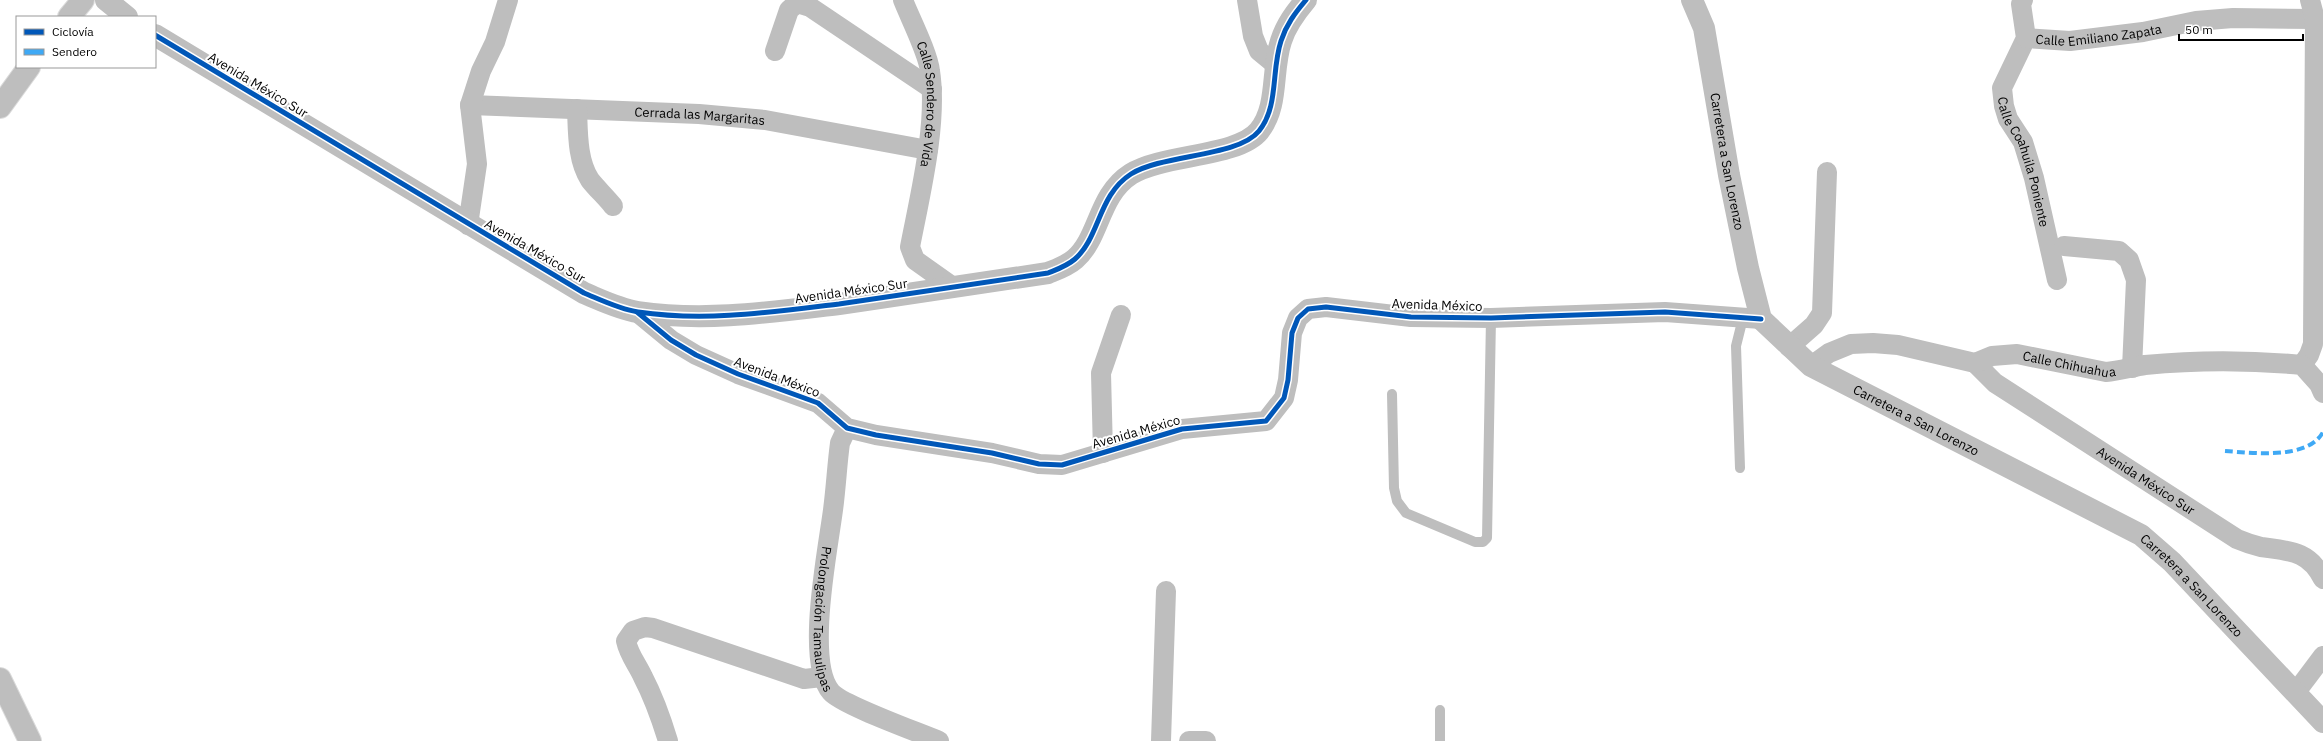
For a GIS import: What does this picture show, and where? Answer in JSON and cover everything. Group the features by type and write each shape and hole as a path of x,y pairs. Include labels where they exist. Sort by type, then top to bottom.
{"street":[{"path":"70,16 83,0"},
{"path":"106,0 126,16"},
{"path":"468,225 476,164 470,105 481,70 495,42 508,0"},
{"name":"Calle Sendero de Vida","path":"903,0 930,70 932,89 928,150 910,247 915,260 952,287"},
{"path":"1247,0 1253,36 1259,51 1276,65"},
{"path":"952,287 1048,273 1065,267 1076,259 1084,249 1111,195 1119,183 1132,174 1154,163 1229,147 1249,140 1258,132 1269,116 1280,42 1288,22 1306,0"},
{"name":"Carretera a San Lorenzo","path":"1692,0 1704,28 1732,190 1748,268 1752,318 1811,366 2141,535 2172,562 2323,722"},
{"path":"2310,0 2315,19 2313,344 2310,355 2302,365 2319,384 2323,393"},
{"path":"2019,1 2026,38"},
{"path":"775,51 789,10 797,3 810,7 932,89"},
{"name":"Calle Emiliano Zapata","path":"2026,38 2070,41 2143,32 2196,21 2233,18 2315,19"},
{"name":"Avenida México Sur","path":"156,36 429,199 468,225 584,293 613,305 638,312 679,317 730,316 766,314 952,287"},
{"name":"Calle Coahuila Poniente","path":"2026,38 2002,88 2004,106 2008,119 2023,142 2034,178 2057,280"},
{"path":"0,107 28,68"},
{"name":"Cerrada las Margaritas","path":"470,105 699,114 765,120 928,150"},
{"path":"577,109 578,140 582,162 590,179 613,206"},
{"path":"1789,347 1814,325 1822,313 1827,172"},
{"path":"2064,246 2119,251 2129,260 2136,280 2132,368"},
{"name":"Avenida México","path":"638,312 671,340 696,355 738,374 818,403 847,428 876,435 992,453 1039,464 1062,465 1182,429 1266,422 1284,398 1288,380 1292,333 1298,318 1308,309 1326,307 1411,317 1491,318 1665,312 1752,318"},
{"path":"1103,453 1101,373 1121,315"},
{"path":"1811,366 1829,353 1851,344 1873,343 1898,345 1975,363"},
{"name":"Calle Chihuahua","path":"1975,363 1992,356 2017,354 2106,372 2144,366 2239,361 2302,365"},
{"name":"Avenida México Sur","path":"1975,363 1995,383 2237,540 2258,546 2295,552 2314,563 2323,579"},
{"name":"Prolongación Tamaulipas","path":"847,428 840,443 820,609 820,651 822,677 831,692 850,703 939,741"},
{"path":"1161,741 1166,591"},
{"path":"668,741 659,708 638,666 628,652 626,641 633,631 645,627 653,628 804,679 822,677"},
{"path":"2296,692 2323,656"},
{"path":"0,679 30,741"},
{"path":"1189,741 1206,741"}],"lane":[{"path":"1392,394 1394,488 1397,501 1406,513 1475,542 1483,542 1487,538 1491,318"},
{"path":"1740,468 1736,346 1752,318"},
{"path":"1440,710 1440,741"}],"marked path":[{"path":"2225,451 2250,453 2279,453 2293,451 2316,441 2323,432"}],"cycle path":[{"path":"156,36 584,293 617,307 631,311 663,315 714,316 764,313 839,304 1048,273 1066,265 1075,259 1083,250 1090,239 1105,204 1120,183 1131,174 1145,167 1162,162 1218,151 1235,146 1249,139 1259,131 1269,111 1274,88 1278,52 1283,35 1291,19 1306,0"},
{"path":"637,312 671,340 696,355 738,374 818,403 847,428 876,435 992,453 1039,464 1062,465 1182,429 1266,421 1284,398 1288,380 1292,333 1298,318 1308,309 1326,307 1411,317 1491,318 1665,312 1761,319"}]}
